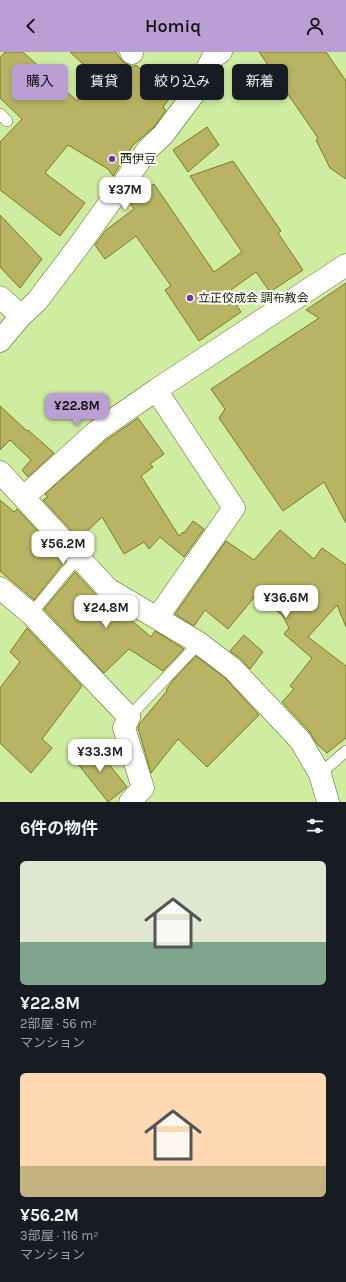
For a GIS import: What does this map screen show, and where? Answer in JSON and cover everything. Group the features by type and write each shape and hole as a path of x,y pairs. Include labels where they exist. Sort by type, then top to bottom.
{"street":[{"path":"0,341 21,316 37,301 78,247 148,149 163,135 196,91 213,57 221,52"},
{"path":"24,497 97,431 156,390 346,265"},
{"path":"0,297 21,316"},
{"path":"156,390 234,508 157,618"},
{"path":"0,472 108,589 199,643 233,668 300,740 320,774 328,802"},
{"path":"0,588 31,614 128,717 124,728 143,788 130,802"}],"lane":[{"path":"31,614 78,557"},
{"path":"128,717 199,643"},
{"path":"320,774 346,751"}],"building":[{"path":"5,52 23,52 36,64 12,64 12,100 68,100 68,93 77,101 132,100 132,66 136,65 140,69 140,100 168,100 163,107 166,110 154,127 133,145 113,176 108,169 68,145 45,173 85,203 60,236 0,190 0,142 22,119 0,98 0,58"},
{"path":"70,52 116,52 123,62 127,64 83,64"},
{"path":"259,52 326,52 346,81 346,179 330,168 316,140 318,138 288,94 288,64 267,64"},
{"path":"207,127 219,145 188,172 173,150"},
{"path":"233,161 281,231 278,233 303,270 270,292 256,272 228,292 241,312 199,341 165,290 171,286 136,236 105,259 95,245 106,230 134,209 128,200 154,184 214,272 242,252 190,176"},
{"path":"0,215 42,259 20,288 0,267"},
{"path":"346,283 346,523 324,482 283,511 219,418 225,409 211,389 319,318 306,310"},
{"path":"0,406 54,453 28,477 22,470 31,460 10,440 0,450"},
{"path":"138,418 164,454 150,464 153,467 141,476 179,536 183,532 184,533 193,521 204,529 184,557 160,537 149,549 144,542 124,554 102,517 79,539 43,500 48,497 45,494 105,441"},
{"path":"0,500 14,512 17,509 65,561 34,600 0,571"},
{"path":"280,530 314,559 322,548 346,565 346,627 337,605 308,637 346,666 346,738 327,753 317,744 309,731 282,702 294,689 290,686 312,658 284,634 289,628 283,616 256,595 228,629 205,610 194,626 175,614 226,541 254,560"},
{"path":"75,572 99,598 114,607 123,617 125,615 151,637 155,631 184,649 163,671 129,649 104,673 44,609"},
{"path":"27,628 82,686 42,739 52,748 31,773 0,743 0,688 20,662 10,652"},
{"path":"244,635 263,652 250,669 241,659 230,651"},
{"path":"196,656 225,678 259,715 207,767 178,739 151,773 138,728 140,723 167,691 166,690 174,679"},
{"path":"93,744 127,787 108,802 74,759"}],"place":[{"name":"西伊豆","path":"112,159"},
{"name":"立正佼成会 調布教会","path":"190,298"}]}
